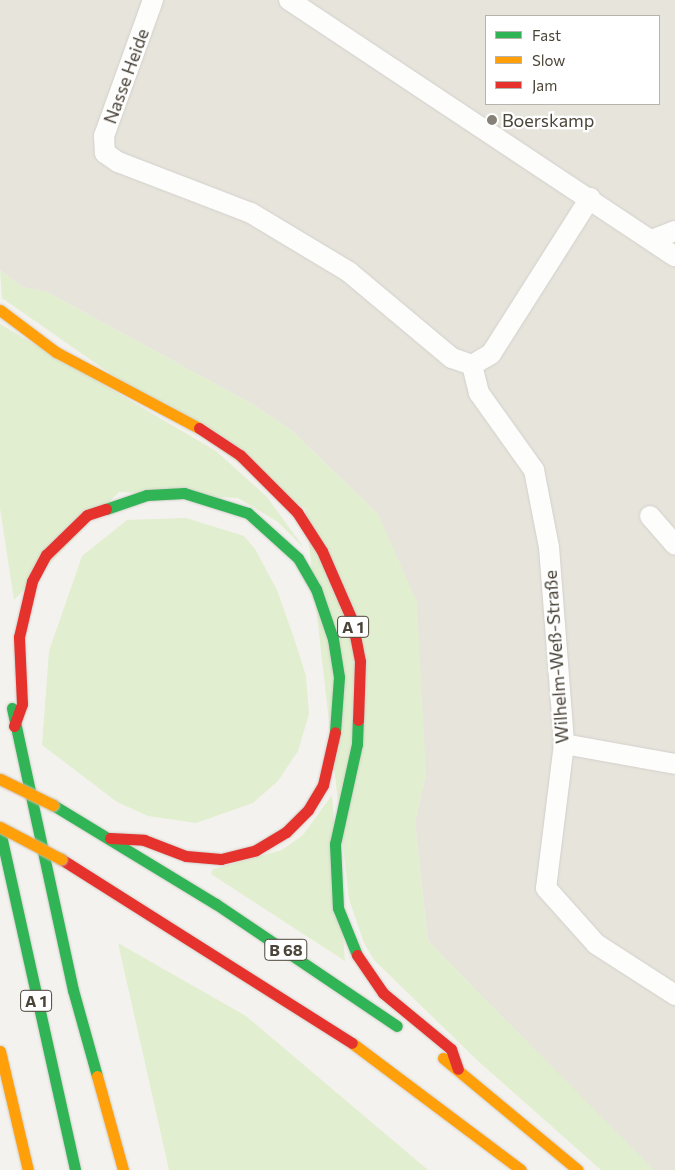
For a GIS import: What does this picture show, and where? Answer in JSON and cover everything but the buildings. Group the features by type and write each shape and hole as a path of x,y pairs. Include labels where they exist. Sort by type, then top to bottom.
{"highway":[{"name":"A 1","path":"0,310 56,352 205,431 240,455 297,512 322,551 352,620 360,661 358,744 335,844 338,908 363,970 383,993 451,1049 458,1069"},
{"path":"14,726 22,704 19,637 32,581 46,555 87,516 147,495 184,494 248,513 298,558 316,589 333,639 339,677 333,753 323,785 308,810 286,832 256,850 221,859 186,856 144,840 110,838"},
{"path":"7,672 14,726 73,990 124,1170"},
{"name":"B 68","path":"0,779 53,805 110,838 325,975 412,1036"},
{"name":"A 1","path":"0,829 75,1170"},
{"name":"B 68","path":"0,829 61,859 165,921 420,1091 521,1170"},
{"path":"427,1047 458,1069 578,1170"},
{"path":"0,1051 28,1170"},
{"path":"420,1091 433,1117 490,1164"}],"street":[{"name":"Nasse Heide","path":"153,0 104,136 105,153 118,162 251,213 349,272 452,358 472,365"},
{"path":"289,0 654,239 675,256"},
{"path":"472,365 491,354 590,198"},
{"path":"654,239 675,231"},
{"name":"Wilhelm-Weß-Straße","path":"472,365 479,393 534,470 549,547 564,744 546,888 596,944 675,994"},
{"path":"650,516 675,545"},
{"path":"564,744 675,764"}],"shaded area":[{"path":"0,0 675,0 675,1170 650,1170 428,941 415,823 426,774 378,514 291,430 254,405 47,292 22,287 0,270"}],"green space":[{"path":"0,270 22,287 47,292 254,405 291,430 378,514 417,602 426,774 415,823 428,941 654,1170 601,1170 478,1061 374,960 364,943 349,899 305,509 2,298"},
{"path":"0,324 216,451 267,497 304,548 278,522 238,498 119,492 14,600 0,508"},
{"path":"186,518 244,536 255,549 277,590 294,638 306,676 309,714 298,751 278,781 253,803 196,823 148,816 117,802 42,745 49,651 82,556 127,520"},
{"path":"332,795 345,961 211,874 213,869 282,850 303,835"},
{"path":"118,943 246,1016 428,1170 169,1170"}],"traffic: fast":[{"path":"106,509 147,495 184,493 248,513 298,558 316,589 333,639 339,677 335,732"},
{"path":"12,708 73,990 97,1076"},
{"path":"357,955 338,908 335,844 357,744 358,720"},
{"path":"53,805 216,904 397,1026"},
{"path":"0,831 75,1170"}],"traffic: slow":[{"path":"0,310 56,352 199,428"},
{"path":"0,779 53,805"},
{"path":"0,827 61,859"},
{"path":"352,1043 521,1170"},
{"path":"0,1051 28,1170"},
{"path":"443,1058 578,1170"},
{"path":"97,1076 123,1170"}],"traffic: jam":[{"path":"199,428 240,455 297,512 322,551 352,620 360,661 358,720"},
{"path":"14,726 22,704 19,637 32,581 46,555 87,515 106,509"},
{"path":"110,838 144,840 186,856 221,859 256,850 286,832 308,810 323,785 335,732"},
{"path":"61,859 352,1043"},
{"path":"357,955 383,993 451,1049 458,1069"}],"place":[{"name":"Boerskamp","path":"492,120"}]}
